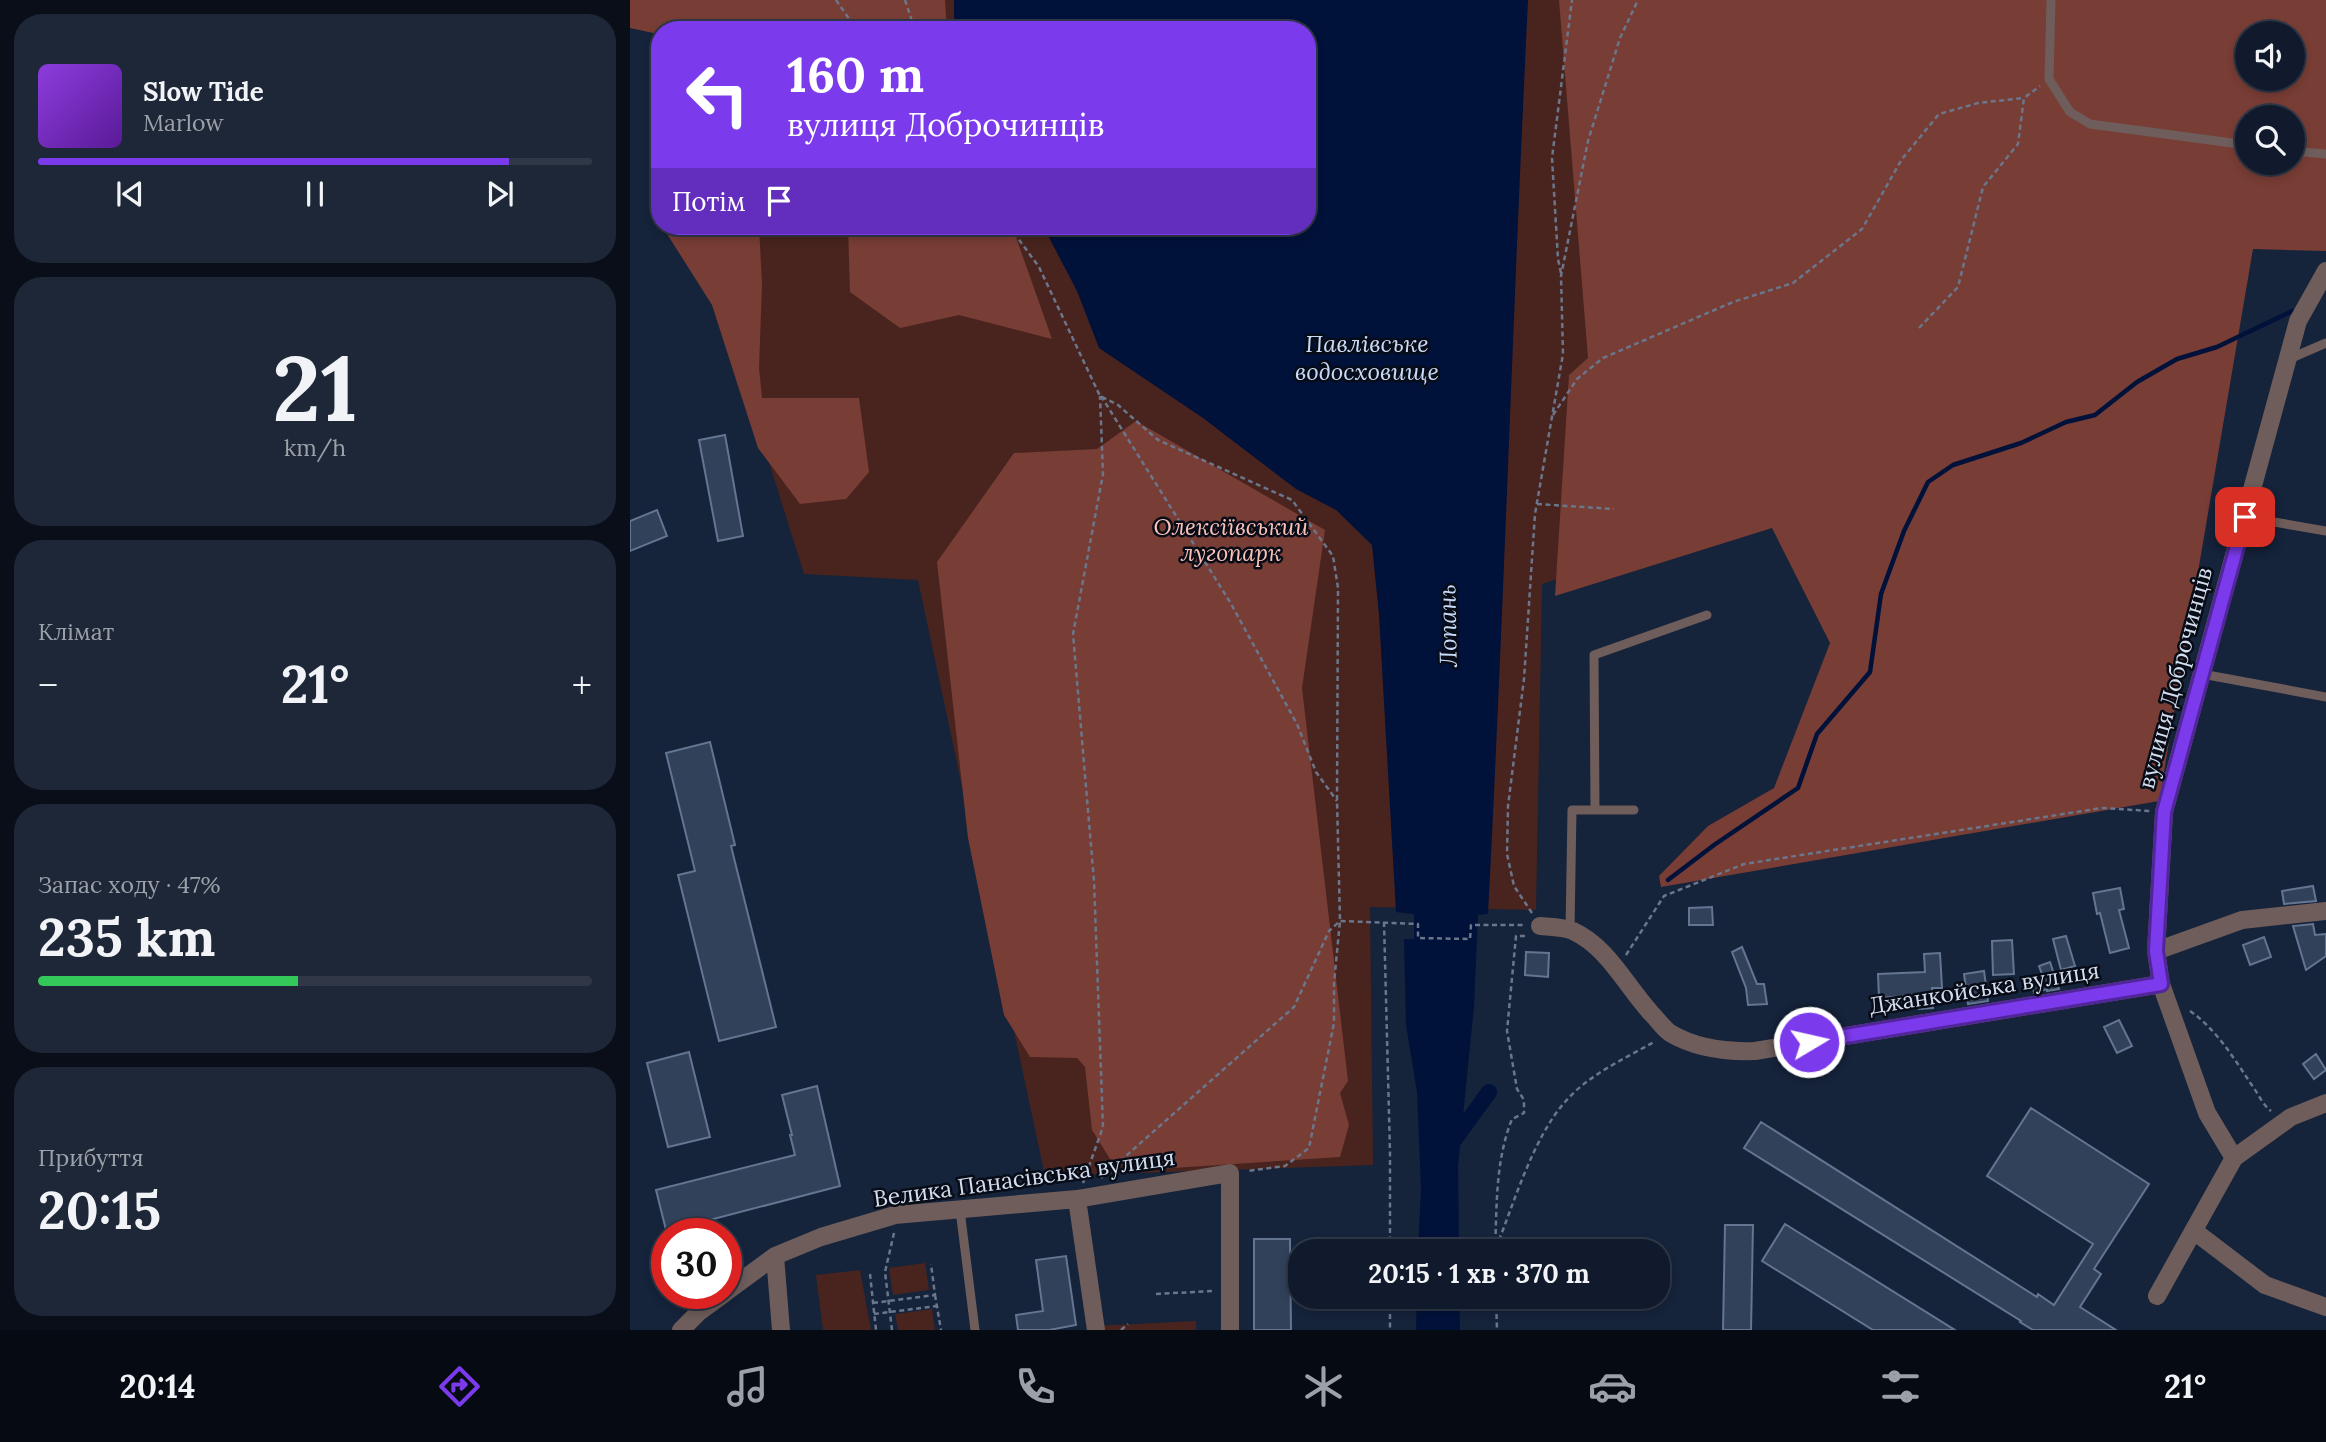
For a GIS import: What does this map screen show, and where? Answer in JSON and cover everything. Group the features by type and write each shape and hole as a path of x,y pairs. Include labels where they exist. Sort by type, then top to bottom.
{"street":[{"name":"вулиця Доброчинців","path":"2234,1158 2207,1112 2164,990 2156,951 2164,812 2298,321 2326,271"},
{"path":"2156,951 2242,920 2326,911"},
{"path":"1540,926 1570,930"},
{"name":"Джанкойська вулиця","path":"1570,930 1587,939 1669,1032 1713,1049 1755,1051 2164,990"},
{"path":"2157,1296 2234,1158 2291,1118 2326,1102"},
{"name":"Велика Панасівська вулиця","path":"742,1280 775,1256 821,1237 898,1215 1076,1199 1230,1173"},
{"path":"1230,1173 1230,1330"},
{"path":"1076,1199 1096,1330"},
{"path":"2194,1231 2265,1285 2326,1307"},
{"path":"775,1256 781,1330"},
{"name":"Велика Панасівська вулиця","path":"681,1330 703,1309"}],"lane":[{"path":"2051,0 2049,79 2070,112 2090,124 2235,143"},
{"path":"2305,152 2326,154"},
{"path":"2288,360 2326,344"},
{"path":"2245,517 2326,531"},
{"path":"1595,810 1594,655 1707,615"},
{"path":"2202,674 2326,697"},
{"path":"1570,930 1572,810 1634,810"},
{"path":"961,1210 975,1330"}],"path":[{"path":"836,0 851,21"},
{"path":"905,0 912,21"},
{"path":"1495,1239 1498,1170 1505,1138 1512,1119 1524,1113 1524,1100 1517,1090 1507,1031 1516,936 1541,935 1540,926 1514,886 1507,854 1508,806 1524,679 1537,504 1563,354 1561,276 1552,158 1572,0"},
{"path":"1561,276 1588,141 1620,37 1637,0"},
{"path":"1551,418 1577,379 1603,358 1733,302 1793,284 1863,229 1902,159 1939,114 1978,103 2024,98 2049,79"},
{"path":"1919,328 1958,287 1983,187 2018,144 2024,98"},
{"path":"1015,235 1038,267 1100,396 1230,602 1297,724 1316,772 1337,801"},
{"path":"1100,396 1118,405 1158,440 1292,500 1333,556 1338,588 1337,801 1340,921 1334,983 1334,1023 1309,1149 1285,1166 1230,1173"},
{"path":"1076,1199 1103,1127 1094,880 1073,634 1103,474 1100,396"},
{"path":"1537,504 1614,509"},
{"path":"1616,970 1664,896 1744,864 2102,808 2164,812"},
{"path":"1097,1181 1294,1007 1329,931 1340,921 1418,924 1418,938 1471,939 1471,925 1511,925"},
{"path":"1384,922 1390,1239"},
{"path":"2164,990 2203,1020 2252,1084 2265,1106 2274,1113 2291,1118"},
{"path":"1500,1239 1536,1149 1549,1122 1566,1100 1592,1078 1669,1032"},
{"path":"892,1330 885,1272 898,1215"},
{"path":"931,1264 941,1330"},
{"path":"870,1275 876,1330"},
{"path":"1156,1294 1230,1290"},
{"path":"873,1303 935,1295"},
{"path":"874,1314 937,1306"},
{"path":"1390,1309 1390,1330"},
{"path":"1496,1309 1497,1330"},
{"path":"1121,1330 1128,1324"}],"green space":[{"path":"630,0 945,0 946,21 651,21 651,32 630,28"},
{"name":"Олексіївський лугопарк","path":"679,0 2326,0 2326,236 2202,249 1786,505 1542,584 1536,910 1370,907 1373,1165 1045,1176 918,580 804,574 698,235 1316,235 1316,21 679,21"},
{"path":"1559,0 2326,0 2326,251 2253,249 2159,801 1661,887 1659,876 1708,826 1774,788 1830,643 1772,528 1555,596 1569,375 1588,358"},
{"path":"668,235 759,235 762,284 759,368 762,398 859,398 869,472 846,499 800,504 758,448 712,305"},
{"path":"848,235 1015,235 1052,339 959,315 900,328 850,292"},
{"path":"1136,421 1325,530 1302,688 1348,1081 1340,1093 1349,1125 1340,1157 1142,1170 1112,1162 1092,1130 1085,1067 1077,1058 1030,1057 1004,1015 968,838 937,562 1014,453 1097,449"},
{"path":"925,1263 929,1290 893,1295 889,1268"},
{"path":"860,1270 871,1330 823,1330 816,1275"},
{"path":"932,1309 935,1330 898,1330 895,1314"},
{"path":"1196,1321 1196,1330 1095,1330 1095,1326"}],"water":[{"name":"Павлівське водосховище","path":"954,0 1528,0 1488,914 1478,915 1474,1006 1458,1166 1459,1239 1419,1239 1421,1189 1417,1092 1406,1025 1404,939 1414,939 1414,914 1396,912 1379,615 1372,545 1336,510 1296,489 1203,418 1099,348 1077,291 1048,235 1316,235 1316,21 954,21"},
{"path":"1417,1309 1459,1309 1460,1330 1416,1330"}],"building":[{"path":"725,435 743,536 718,541 699,440"},
{"path":"657,510 667,536 630,551 630,521"},
{"path":"710,742 735,845 731,846 776,1027 719,1041 678,875 695,871 666,753"},
{"path":"2313,886 2316,901 2284,904 2282,891"},
{"path":"2120,888 2124,909 2119,910 2129,948 2110,953 2093,893"},
{"path":"1712,907 1713,925 1689,925 1689,908"},
{"path":"2313,924 2315,935 2326,934 2326,956 2306,970 2293,926"},
{"path":"2066,936 2075,966 2061,970 2053,939"},
{"path":"2264,937 2271,957 2250,965 2243,945"},
{"path":"2012,940 2014,974 1993,975 1992,941"},
{"path":"1742,947 1757,984 1764,984 1767,1004 1748,1005 1746,988 1732,952"},
{"path":"1526,952 1549,953 1548,977 1525,975"},
{"path":"1940,953 1942,988 1932,988 1933,1008 1919,1009 1918,995 1879,998 1878,974 1925,972 1924,954"},
{"path":"2050,962 2059,989 2034,993 2031,981 2043,977 2039,966"},
{"path":"1984,971 1988,1001 1968,1004 1964,974"},
{"path":"2119,1020 2132,1046 2117,1053 2104,1027"},
{"path":"689,1052 710,1137 668,1147 647,1063"},
{"path":"2316,1054 2326,1070 2314,1079 2303,1064"},
{"path":"817,1086 840,1186 717,1218 663,1218 656,1190 795,1155 782,1095"},
{"path":"2031,1108 2149,1184 2094,1269 2101,1274 2080,1307 2116,1330 2033,1330 1744,1148 1761,1122 2037,1297 2038,1294 2054,1305 2093,1244 1987,1176"},
{"path":"1785,1224 1955,1330 1873,1330 1762,1261"},
{"path":"1725,1225 1753,1225 1751,1330 1723,1330"},
{"path":"1254,1239 1288,1239 1288,1309 1291,1309 1291,1330 1254,1330"},
{"path":"1066,1256 1076,1325 1049,1330 1018,1330 1016,1315 1043,1311 1036,1260"}],"waterway":[{"path":"1668,880 1798,788 1817,734 1870,672 1881,594 1904,531 1928,482 1953,465 2021,443 2066,422 2095,415 2137,382 2177,359 2217,347 2292,311"},
{"path":"1449,1147 1489,1092"}],"route":[{"path":"1809,1042 2161,984 2156,951 2164,812 2245,517"}],"water label":[{"name":"Лопань","path":"1448,626"}]}
